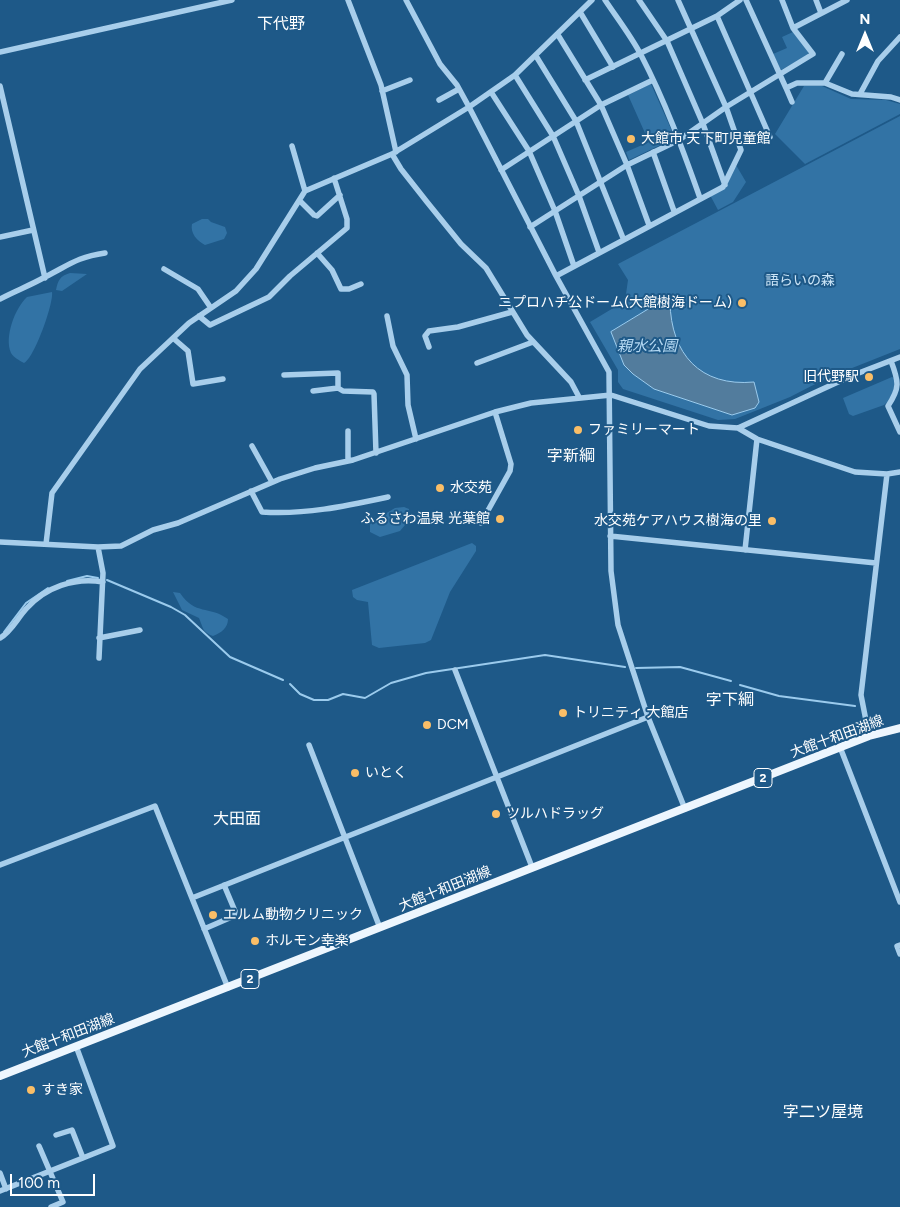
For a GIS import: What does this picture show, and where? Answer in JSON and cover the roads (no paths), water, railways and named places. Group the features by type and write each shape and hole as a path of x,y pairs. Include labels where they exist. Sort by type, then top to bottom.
{"main road":[{"name":"大館十和田湖線","path":"0,1076 840,747 869,736 900,728"}],"street":[{"path":"0,52 232,0"},
{"path":"348,0 382,92 394,153 401,169 462,244 486,268 512,312 533,342 571,382 579,397"},
{"path":"406,0 440,64 459,89 469,107 530,227 609,372 611,395 611,572 618,625 648,717 685,808"},
{"path":"46,544 52,493 140,369 199,316 236,291 256,269 306,191 394,153 469,107 515,75 592,0"},
{"path":"606,0 640,54 653,80 679,140 700,198"},
{"path":"639,0 667,42 702,124 725,185"},
{"path":"556,276 623,238 725,185 741,150 726,107 678,0"},
{"path":"586,80 718,16 740,0"},
{"path":"746,0 792,102"},
{"path":"530,227 627,165 679,140 726,107 813,54 794,28 782,0"},
{"path":"816,0 821,13"},
{"path":"794,28 847,0"},
{"path":"580,12 613,67"},
{"path":"718,16 770,137"},
{"path":"558,35 600,105 627,165 649,225"},
{"path":"860,94 878,60 900,38"},
{"path":"825,83 842,54"},
{"path":"536,56 576,120 602,180 623,238"},
{"path":"515,75 553,136 579,196 599,252"},
{"path":"382,92 410,80"},
{"path":"501,170 600,105 653,80"},
{"path":"786,88 798,83 825,83 852,94 891,97 900,100"},
{"path":"0,86 45,278"},
{"path":"439,100 459,89"},
{"path":"491,92 529,151 555,211 574,266"},
{"path":"292,146 306,191"},
{"path":"653,152 674,212"},
{"path":"199,316 210,325 269,297 347,228 347,219 334,178"},
{"path":"300,201 317,216 340,195"},
{"path":"0,237 33,230"},
{"path":"0,299 45,278 69,262 87,255 106,252"},
{"path":"317,253 332,270 341,289 349,289 362,284"},
{"path":"164,269 198,289 211,308"},
{"path":"429,347 425,336 429,332 458,327 512,312"},
{"path":"387,316 393,346 408,375 408,405 416,439"},
{"path":"173,338 188,352 193,384 223,379"},
{"path":"478,363 533,342"},
{"path":"738,428 851,376 900,357"},
{"path":"891,361 900,385 899,394 888,406 900,432"},
{"path":"284,375 338,373 338,388"},
{"path":"313,391 338,388 343,391 373,392 376,452"},
{"path":"0,542 98,547 121,546 153,530 178,523 251,490 315,468 348,461 495,412 531,403 579,397 611,395 709,426 738,428 757,439 855,472 887,474 900,472"},
{"path":"481,523 510,470 511,464 495,412"},
{"path":"348,431 348,461"},
{"path":"745,550 757,439"},
{"path":"252,446 272,482"},
{"path":"869,736 861,695 887,474"},
{"path":"251,490 262,512 285,514 322,511 388,497"},
{"path":"610,536 876,564"},
{"path":"98,547 103,582 99,658"},
{"path":"0,638 7,633 26,608 49,591 79,580 103,582"},
{"path":"100,638 140,630"},
{"path":"455,670 532,867"},
{"path":"192,898 648,717"},
{"path":"309,745 380,928"},
{"path":"840,747 900,902"},
{"path":"0,865 155,806 228,988"},
{"path":"204,929 234,916 235,911 224,885"},
{"path":"900,945 897,946 900,954"},
{"path":"0,1173 3,1190 114,1146 76,1046"},
{"path":"56,1135 72,1130 83,1158"},
{"path":"39,1146 63,1202 51,1207"}],"water":[{"name":"親水公園","path":"667,298 667,301 670,302 676,337 692,363 704,373 718,379 735,382 754,382 759,402 755,408 732,415 654,389 624,365 611,332"}],"waterway":[{"path":"67,581 87,576 98,578"},
{"path":"107,580 171,607 185,615 230,657 283,680"},
{"path":"4,632 26,603 48,588"},
{"path":"290,684 300,694 314,700 328,700 343,694 365,698 391,683 426,673 545,655 625,667"},
{"path":"636,668 680,667 731,681"},
{"path":"740,685 779,696 855,706"}],"place":[{"name":"大館市 天下町児童館","path":"631,139"},
{"name":"ニプロハチ公ドーム(大館樹海ドーム)","path":"742,303"},
{"name":"旧代野駅","path":"869,377"},
{"name":"ファミリーマート","path":"578,430"},
{"name":"水交苑","path":"440,488"},
{"name":"ふるさわ温泉 光葉館","path":"500,519"},
{"name":"水交苑ケアハウス樹海の里","path":"772,521"},
{"name":"トリニティ 大館店","path":"563,713"},
{"name":"DCM","path":"427,725"},
{"name":"いとく","path":"355,773"},
{"name":"ツルハドラッグ","path":"496,814"},
{"name":"エルム動物クリニック","path":"213,915"},
{"name":"ホルモン幸楽","path":"255,941"},
{"name":"すき家","path":"31,1090"}],"district":[{"name":"下代野","path":"281,24"},
{"name":"字新綱","path":"571,456"},
{"name":"字下綱","path":"730,700"},
{"name":"大田面","path":"237,819"},
{"name":"字二ツ屋境","path":"823,1112"}],"park label":[{"name":"語らいの森","path":"800,281"}]}
